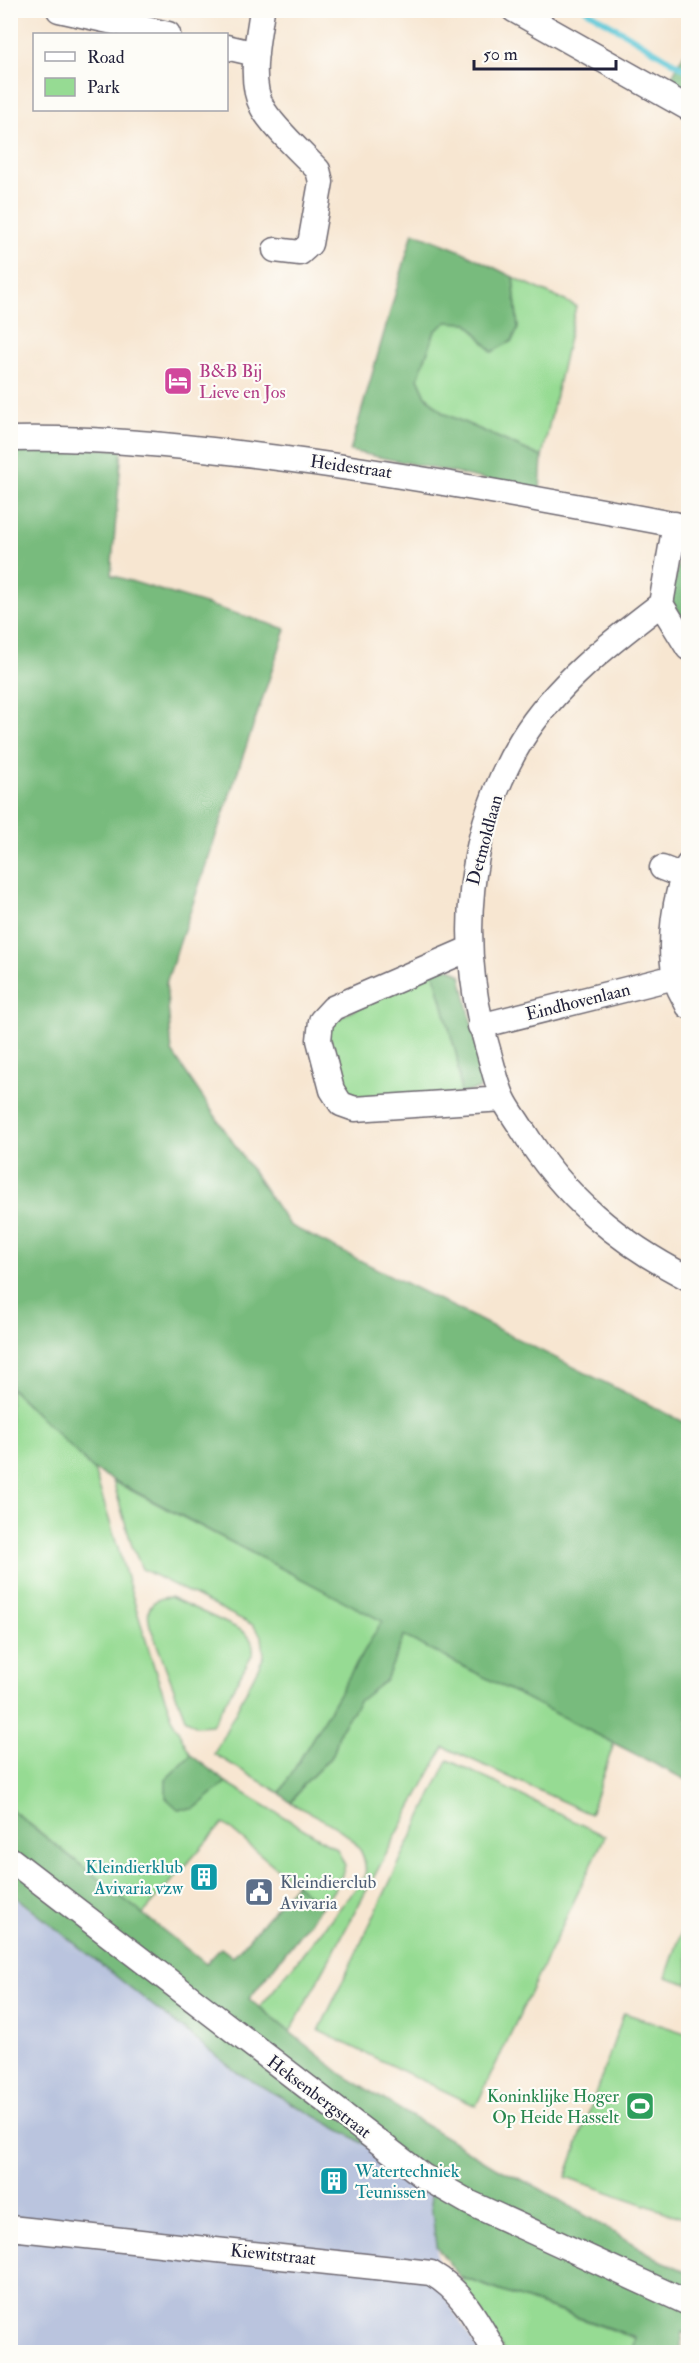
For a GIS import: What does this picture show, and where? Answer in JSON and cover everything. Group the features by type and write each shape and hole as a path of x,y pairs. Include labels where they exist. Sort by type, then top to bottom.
{"street":[{"path":"59,10 163,33"},
{"path":"262,10 256,54 256,93 262,109 318,170 321,182 310,244 300,253 275,250"},
{"path":"514,10 688,108"},
{"path":"228,47 256,54"},
{"name":"Heidestraat","path":"10,440 89,438 241,453 415,476 682,526"},
{"path":"682,526 662,604 688,648"},
{"name":"Detmoldlaan","path":"662,604 603,647 564,686 523,739 503,778 487,817 471,884 469,949 480,1026 503,1099 540,1158 592,1216 645,1256 688,1278"},
{"path":"678,870 675,906 675,977 688,1006"},
{"path":"469,949 333,1008 321,1021 319,1040 332,1089 341,1104 355,1109 503,1099"},
{"name":"Eindhovenlaan","path":"480,1026 675,977"},
{"name":"Heksenbergstraat","path":"10,1859 423,2176 470,2203 688,2303"},
{"name":"Kiewitstraat","path":"10,2228 431,2273 448,2283 465,2301 495,2352"}],"shaded area":[{"path":"10,1893 131,1988 430,2185 441,2290 479,2352 11,2352"}],"green space":[{"path":"688,46 688,95 668,84"},
{"path":"413,232 461,251 513,277 518,328 512,341 492,352 468,323 447,322 435,331 418,378 426,396 443,413 542,457 540,491 350,451"},
{"path":"513,277 576,306 542,457 443,413 426,396 418,378 435,331 447,322 468,323 492,352 518,328"},
{"path":"10,447 122,449 111,575 286,629 166,983 172,1052 289,1225 688,1424 688,1781 404,1636 386,1680 359,1701 341,1728 333,1755 303,1785 291,1803 280,1793 382,1621 94,1470 11,1388"},
{"path":"685,538 688,538 688,628 670,598"},
{"path":"450,968 461,975 484,1080 479,1089 461,1094 457,1057 433,969"},
{"path":"433,969 457,1057 461,1094 345,1098 325,1025"},
{"path":"10,1388 94,1470 156,1673 174,1723 191,1755 166,1779 194,1809 226,1782 337,1849 345,1865 339,1882 322,1906 223,1823 143,1914 11,1809"},
{"path":"113,1481 383,1621 280,1793 214,1754 264,1656 262,1636 253,1625 142,1569 132,1546"},
{"path":"170,1597 239,1629 252,1642 253,1653 212,1725 196,1726 185,1718 150,1626 148,1614 151,1605 159,1599"},
{"path":"404,1636 614,1743 590,1814 444,1747 290,2032 260,2007 365,1877 365,1862 360,1850 352,1840 329,1823 291,1803 303,1785 333,1755 341,1728 359,1701 386,1680"},
{"path":"191,1755 226,1782 194,1809 178,1809 166,1798 166,1779"},
{"path":"448,1760 605,1836 476,2106 319,2031"},
{"path":"10,1809 206,1964 221,1948 233,1957 296,1884 322,1906 249,1999 343,2075 495,2167 539,2188 662,2261 688,2272 688,2335 683,2332 680,2352 632,2352 635,2337 460,2277 436,2246 429,2185 365,2144 238,2073 11,1893"},
{"path":"688,1913 688,1984 666,1977"},
{"name":"Koninklijke Hoger Op Heide Hasselt","path":"624,2013 688,2034 688,2220 566,2177"},
{"path":"460,2277 635,2338 632,2352 504,2352"}],"waterway":[{"path":"586,10 688,71"}],"place":[{"name":"B&B Bij Lieve en Jos","path":"178,381"},
{"name":"Kleindierklub Avivaria vzw","path":"204,1877"},
{"name":"Kleindierclub Avivaria","path":"259,1892"},
{"name":"Koninklijke Hoger Op Heide Hasselt","path":"640,2106"},
{"name":"Watertechniek Teunissen","path":"334,2181"}]}
